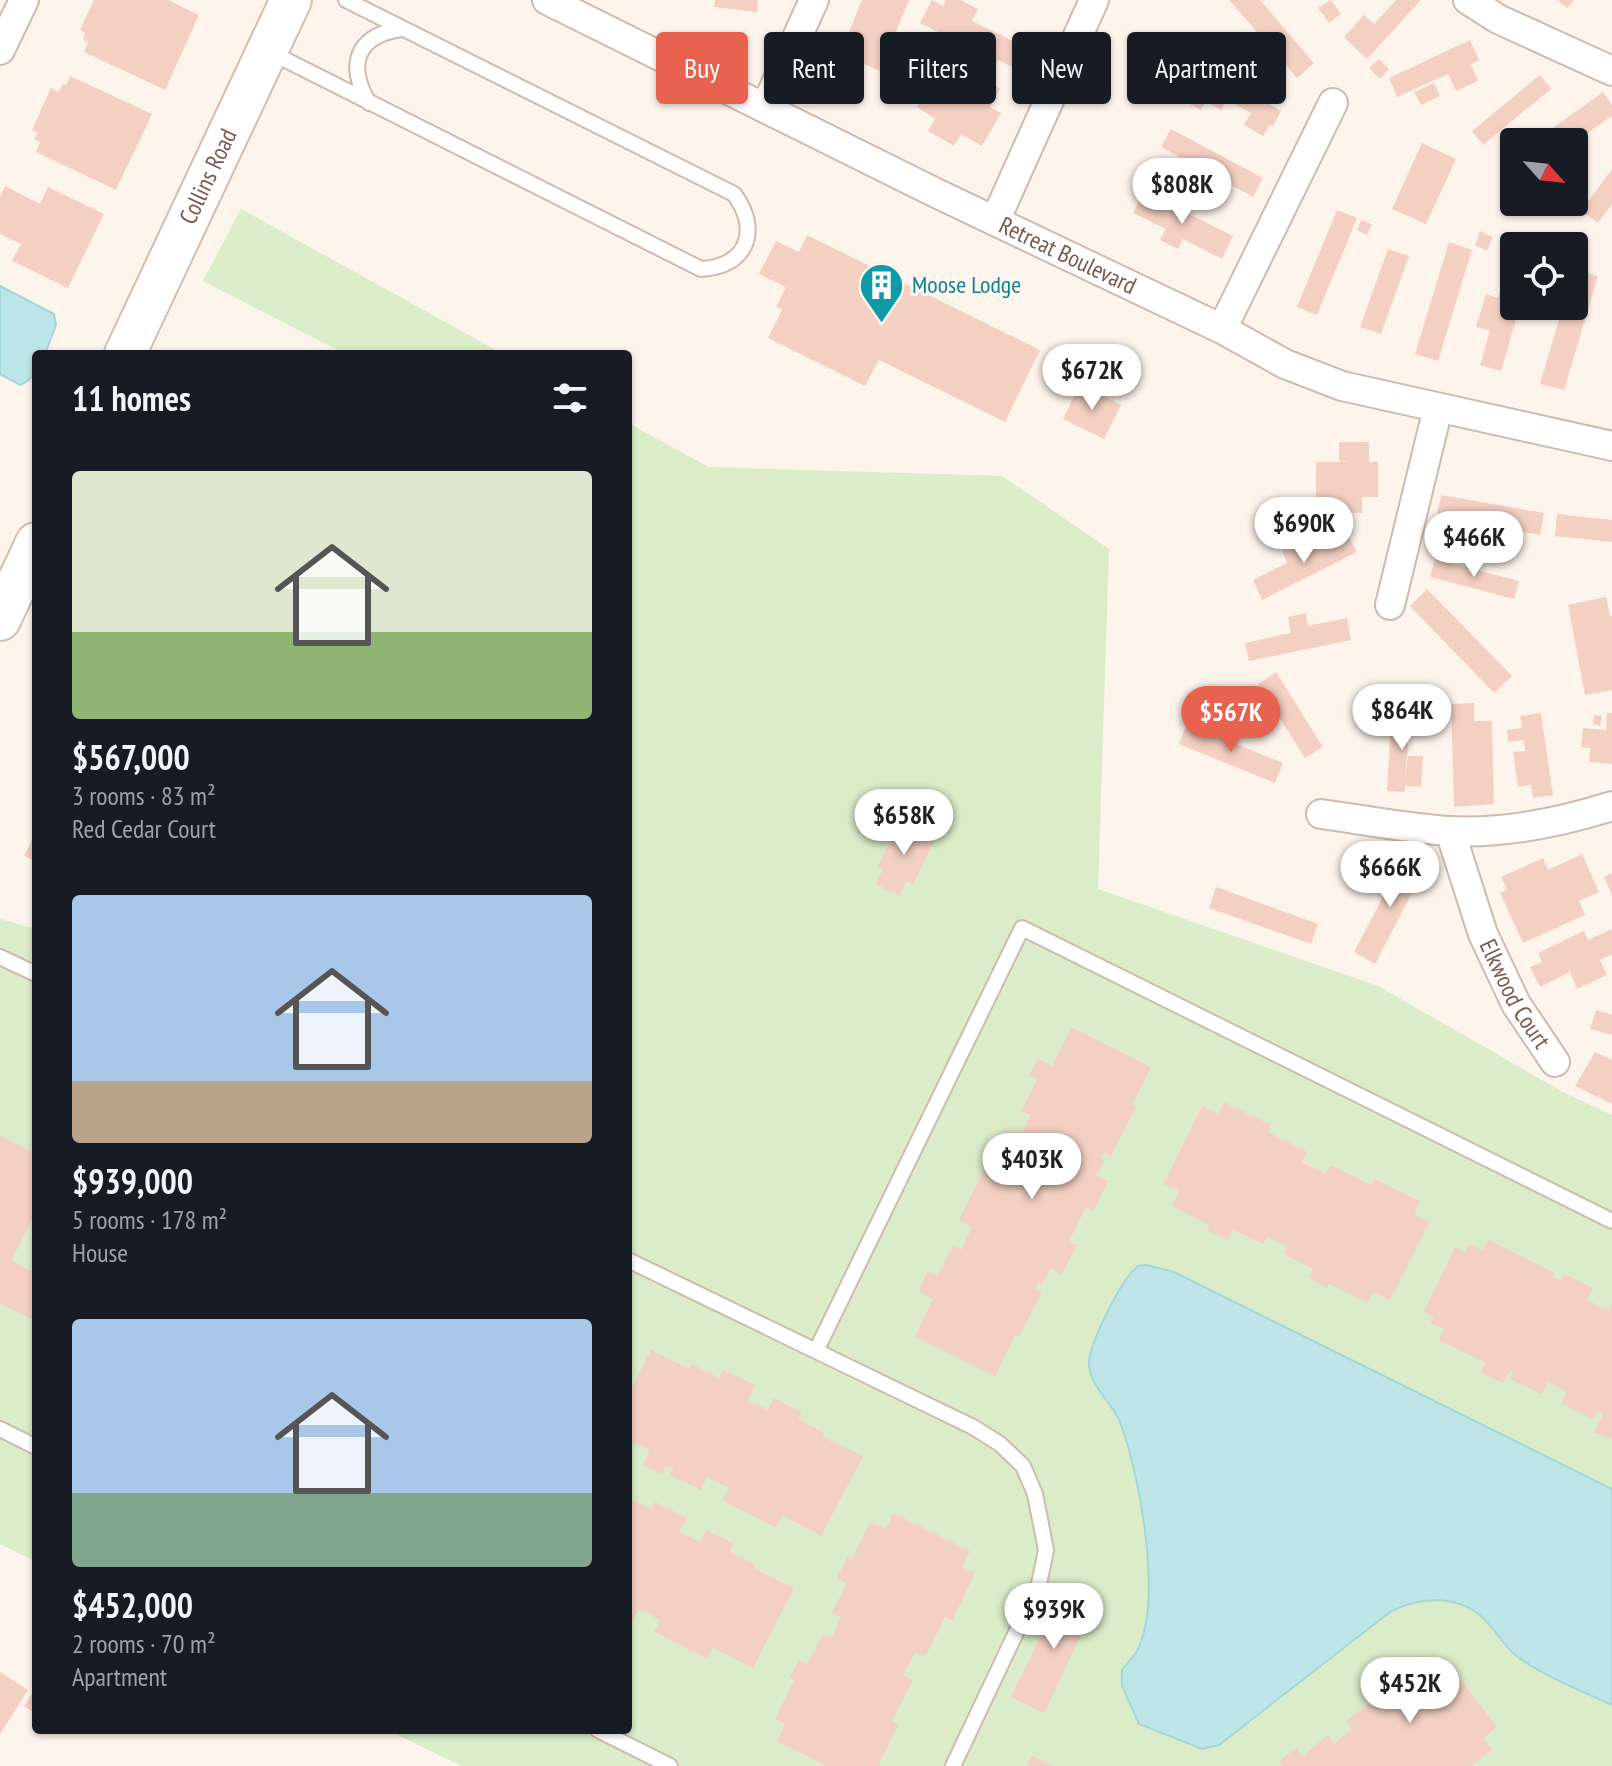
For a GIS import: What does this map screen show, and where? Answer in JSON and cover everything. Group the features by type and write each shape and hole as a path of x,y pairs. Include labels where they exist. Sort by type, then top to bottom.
{"street":[{"path":"0,50 24,0"},
{"name":"Collins Road","path":"127,350 291,0"},
{"name":"Retreat Boulevard","path":"547,0 1222,329 1285,364 1342,386 1612,446"},
{"path":"765,108 814,0"},
{"path":"995,221 1094,0"},
{"path":"1468,0 1498,19 1612,71"},
{"path":"1222,329 1333,103"},
{"path":"1390,605 1438,408"},
{"path":"0,620 32,552"},
{"path":"1321,814 1450,831 1507,828 1577,817 1612,806"},
{"name":"Elkwood Court","path":"1450,831 1483,934 1516,1004 1555,1062"}],"lane":[{"path":"268,51 701,269 714,269 733,262 744,246 749,226 743,206 734,194 346,0"},
{"path":"369,103 358,84 356,70 359,55 369,41 383,32 401,29"},
{"path":"816,1351 1022,928 1612,1221"},
{"path":"0,957 32,972"},
{"path":"632,1262 973,1427 1000,1444 1023,1466 1042,1520 1046,1550 1039,1584 953,1766"},
{"path":"0,1429 32,1445"},
{"path":"606,1734 670,1766"}],"green space":[{"path":"241,209 496,350 337,350 203,281"},
{"path":"632,425 709,467 1002,476 1109,549 1098,889 1378,986 1563,1092 1612,1115 1612,1766 462,1766 395,1734 632,1734"},
{"path":"0,919 32,928 32,1560 0,1544"}],"water":[{"path":"0,286 54,314 56,325 47,350 32,350 32,376 29,380 20,385 0,374"},
{"path":"1138,1266 1174,1272 1612,1489 1612,1705 1525,1662 1472,1610 1461,1604 1437,1600 1413,1603 1390,1612 1219,1745 1202,1749 1139,1724 1122,1686 1122,1670 1137,1651 1145,1629 1148,1601 1146,1537 1128,1445 1120,1422 1093,1379 1089,1363 1094,1342 1115,1297 1131,1273"}],"building":[{"path":"94,0 168,0 199,15 165,90 84,52 88,42 83,40 85,33 80,30"},
{"path":"715,0 758,0 757,12 714,7"},
{"path":"862,0 909,0 896,32 880,32 880,71 864,64 864,32 849,32"},
{"path":"932,0 943,6 946,0 961,0 978,9 972,21 994,32 938,32 920,23"},
{"path":"1229,0 1260,0 1314,63 1297,78 1286,65 1286,32 1257,32"},
{"path":"1331,0 1341,14 1329,23 1318,8"},
{"path":"1396,0 1421,0 1367,59 1344,37 1364,15 1374,24"},
{"path":"1557,0 1574,0 1567,8"},
{"path":"996,33 1012,41 1012,67 998,60 996,63"},
{"path":"1470,40 1479,60 1471,64 1478,81 1456,91 1448,74 1397,97 1389,78"},
{"path":"1379,59 1389,69 1380,79 1369,68"},
{"path":"1540,75 1551,89 1483,145 1472,131"},
{"path":"70,76 152,114 116,190 36,152 40,142 34,139 38,133 32,130 51,88 59,92"},
{"path":"1434,83 1440,96 1421,105 1414,92"},
{"path":"1603,92 1612,105 1612,116 1588,133 1588,128 1553,128"},
{"path":"919,104 992,104 990,107 1001,113 982,146 961,134 954,146 928,131 935,119 917,107"},
{"path":"1190,104 1204,104 1201,110"},
{"path":"1210,104 1225,104 1221,110"},
{"path":"1234,104 1268,104 1281,111 1263,136 1244,125 1251,113"},
{"path":"1171,129 1263,178 1253,197 1161,147"},
{"path":"1422,143 1456,159 1426,224 1392,209"},
{"path":"1156,168 1167,174 1159,187 1149,182"},
{"path":"1612,169 1612,204 1598,223 1588,216 1588,202"},
{"path":"5,186 40,204 48,187 104,214 68,288 12,261 21,244 0,234 0,197"},
{"path":"1144,191 1233,236 1222,259 1183,239 1178,249 1160,240 1166,229 1133,213"},
{"path":"1337,210 1357,218 1317,315 1297,307"},
{"path":"1361,220 1372,224 1367,235 1357,230"},
{"path":"1480,231 1493,237 1487,251 1475,245"},
{"name":"Moose Lodge","path":"807,235 1040,350 1005,422 879,360 865,386 768,338 782,310 776,307 786,287 759,274 776,241 799,252"},
{"path":"1449,242 1472,250 1438,361 1415,354"},
{"path":"1388,249 1409,256 1381,334 1360,327"},
{"path":"1588,273 1598,276 1588,310"},
{"path":"1500,292 1500,320 1516,320 1501,371 1480,365 1490,331 1476,327 1486,294 1498,298"},
{"path":"1559,320 1585,320 1564,390 1540,384"},
{"path":"1080,384 1121,405 1104,439 1063,419"},
{"path":"1339,442 1369,442 1369,462 1378,461 1378,497 1362,497 1362,513 1316,513 1316,462 1350,462 1339,461"},
{"path":"1441,495 1544,513 1540,535 1437,516"},
{"path":"1557,514 1612,520 1612,542 1555,536"},
{"path":"1346,532 1357,552 1262,600 1253,580 1287,563 1282,551 1296,544 1302,555"},
{"path":"1435,559 1519,581 1514,599 1430,577"},
{"path":"1427,589 1512,676 1494,693 1410,606"},
{"path":"1606,597 1612,616 1612,690 1585,695 1568,605"},
{"path":"1306,613 1308,626 1347,618 1351,640 1249,661 1245,643 1291,633 1288,617"},
{"path":"1276,672 1323,747 1305,758 1258,684"},
{"path":"1392,701 1411,703 1405,782 1408,756 1423,756 1421,787 1405,786 1405,792 1387,791"},
{"path":"1474,703 1474,721 1492,721 1494,804 1454,807 1451,704"},
{"path":"1541,713 1553,795 1533,798 1531,785 1518,787 1513,752 1525,751 1524,740 1508,742 1507,730 1522,728 1520,716"},
{"path":"1607,713 1612,713 1612,764 1589,762 1590,748 1581,747 1583,728 1606,730"},
{"path":"1594,715 1602,716 1600,726 1593,724"},
{"path":"1187,724 1283,763 1275,783 1179,744"},
{"path":"901,820 936,837 913,884 907,881 899,896 876,884 883,869 878,866"},
{"path":"32,839 32,860 24,856"},
{"path":"1582,854 1599,892 1579,901 1585,915 1523,943 1500,893 1507,889 1501,877 1543,858 1548,870"},
{"path":"1405,855 1426,866 1375,964 1354,952"},
{"path":"1612,873 1612,895 1604,877"},
{"path":"1216,887 1318,924 1311,944 1209,908"},
{"path":"1612,929 1612,954 1600,960 1607,975 1577,989 1570,972 1540,987 1530,967 1542,962 1538,953 1584,931 1588,940"},
{"path":"1596,1010 1612,1015 1612,1035 1590,1029"},
{"path":"1072,1027 1151,1067 1132,1105 1136,1107 1111,1156 1104,1152 1101,1158 1104,1160 1096,1176 1108,1181 1093,1211 1086,1207 1069,1241 1077,1245 1062,1274 1050,1268 1042,1284 1038,1282 1035,1289 1042,1292 1019,1337 1015,1335 995,1376 915,1336 933,1299 919,1291 928,1271 938,1276 953,1246 961,1250 972,1227 959,1220 986,1166 994,1170 998,1161 991,1157 1005,1129 1020,1137 1031,1115 1021,1111 1037,1080 1029,1076 1038,1058 1052,1066"},
{"path":"1595,1052 1612,1060 1612,1104 1575,1086"},
{"path":"1224,1102 1271,1125 1268,1132 1307,1152 1302,1162 1326,1174 1330,1165 1371,1185 1375,1179 1420,1201 1414,1214 1429,1222 1390,1300 1373,1292 1367,1302 1328,1283 1327,1288 1309,1278 1313,1269 1284,1254 1287,1246 1267,1236 1263,1244 1233,1230 1228,1240 1207,1230 1210,1225 1172,1206 1179,1191 1164,1184 1202,1106 1218,1114"},
{"path":"0,1136 32,1152 32,1219 11,1261 32,1271 32,1319 0,1303"},
{"path":"1488,1240 1555,1273 1553,1277 1560,1281 1564,1274 1593,1288 1587,1300 1609,1311 1612,1305 1612,1440 1594,1432 1603,1414 1597,1411 1593,1419 1561,1403 1567,1391 1548,1382 1542,1394 1510,1379 1513,1372 1510,1370 1503,1383 1481,1373 1485,1362 1439,1341 1444,1329 1430,1323 1434,1317 1424,1312 1455,1247 1465,1252 1469,1244 1483,1251"},
{"path":"651,1350 689,1369 692,1364 719,1378 723,1370 755,1385 748,1400 768,1410 774,1398 802,1412 798,1419 824,1433 822,1437 863,1456 821,1536 782,1515 776,1527 722,1500 729,1488 707,1477 701,1490 670,1475 674,1468 667,1465 662,1474 643,1464 650,1450 632,1442 632,1387"},
{"path":"632,1500 651,1509 655,1502 687,1518 679,1532 700,1542 706,1530 733,1543 730,1551 755,1565 754,1568 794,1588 753,1668 713,1647 707,1659 654,1632 660,1620 639,1609 632,1622"},
{"path":"893,1513 970,1551 962,1567 975,1573 952,1621 945,1617 925,1657 915,1652 903,1676 913,1680 892,1721 898,1725 878,1766 827,1766 777,1742 785,1724 775,1719 794,1680 790,1677 799,1660 808,1664 823,1634 831,1638 841,1617 832,1613 847,1583 837,1578 847,1557 852,1559 870,1522 886,1529"},
{"path":"1064,1588 1096,1604 1044,1713 1011,1697"},
{"path":"1422,1656 1431,1670 1445,1659 1497,1727 1483,1738 1492,1750 1470,1766 1280,1766 1279,1761 1296,1748 1302,1757 1328,1735 1334,1744 1352,1729 1346,1721 1373,1701 1366,1692 1385,1679 1387,1683"},
{"path":"0,1672 28,1690 0,1734"},
{"path":"32,1693 32,1711 24,1706"},
{"path":"1032,1756 1053,1766 1027,1766"}],"place":[{"name":"Moose Lodge","path":"881,324"}]}
